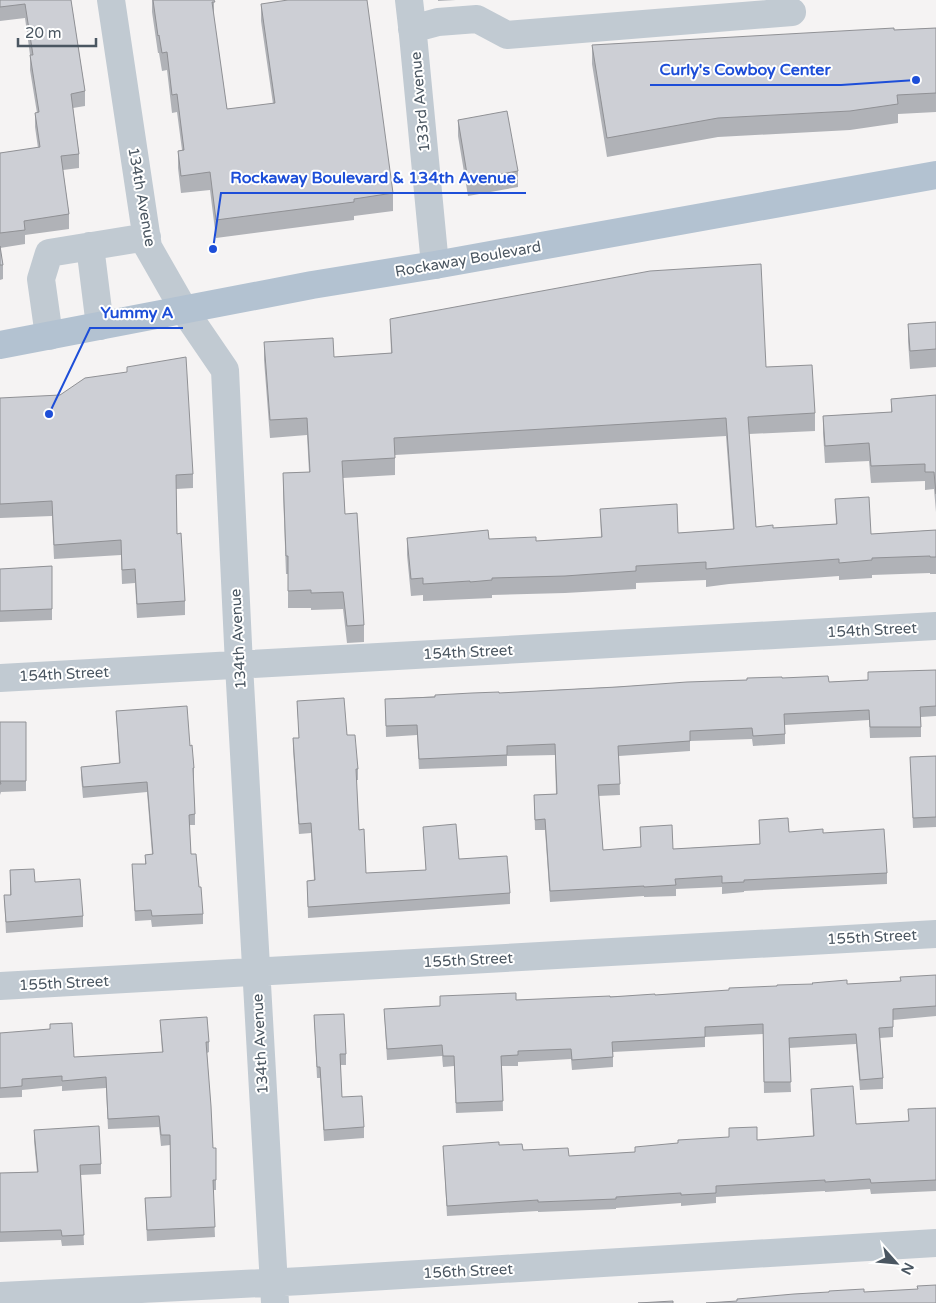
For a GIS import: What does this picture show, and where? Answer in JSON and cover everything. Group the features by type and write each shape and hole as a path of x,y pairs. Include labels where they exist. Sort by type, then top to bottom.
{"main road":[{"name":"Rockaway Boulevard","path":"0,345 312,285 435,265 936,175"}],"street":[{"name":"134th Avenue","path":"111,0 148,247 184,310 225,370 239,665 274,1292"},
{"name":"133rd Avenue","path":"409,0 435,265"},
{"path":"412,29 438,22 477,20 507,35 792,12"},
{"path":"49,336 41,279 49,253 147,237"},
{"path":"90,246 100,326"},
{"name":"154th Street","path":"0,678 936,626"},
{"name":"155th Street","path":"0,986 936,934"},
{"name":"156th Street","path":"0,1296 274,1292 304,1281 936,1243"}],"building":[{"path":"0,0 71,0 85,91 71,94 79,154 61,156 69,214 24,221 25,230 0,233 0,153 40,147 35,113 39,112 30,55 33,55 25,4 0,7"},
{"path":"153,0 214,0 215,2 212,2 227,109 275,103 261,4 288,0 367,0 393,193 354,199 354,202 216,220 210,172 181,176 178,151 184,150 177,94 172,95 167,52 162,53"},
{"path":"894,28 894,30 936,28 936,93 897,95 898,104 850,111 718,118 607,138 592,45"},
{"path":"507,111 518,171 468,180 458,120"},
{"path":"0,246 3,265 0,265"},
{"path":"761,264 766,367 812,365 815,413 748,417 756,527 773,525 773,528 837,524 835,499 869,497 871,534 936,530 936,557 872,558 872,560 839,563 839,559 706,569 706,562 636,566 636,571 565,576 492,578 492,580 470,582 423,584 423,578 411,579 407,538 488,530 489,539 536,537 536,541 602,537 600,509 677,504 678,533 734,529 726,418 394,438 395,458 342,461 345,514 357,513 364,625 347,626 343,592 311,593 311,590 288,591 283,473 310,472 307,418 270,420 264,342 333,338 334,357 392,353 390,319 650,271"},
{"path":"936,322 936,349 910,351 908,324"},
{"path":"186,357 193,474 176,475 177,534 181,533 185,601 137,604 135,569 122,570 121,540 54,545 52,501 0,504 0,398 60,395 85,378 127,372 127,367"},
{"path":"936,395 936,494 934,472 925,472 925,464 871,466 869,443 825,446 823,416 892,412 891,399"},
{"path":"52,566 52,609 0,611 0,569"},
{"path":"936,670 936,706 920,707 921,727 870,727 869,710 784,714 785,734 753,736 752,728 690,731 690,741 618,746 620,784 598,785 603,850 641,847 640,827 672,825 673,849 760,844 759,820 788,818 789,832 823,829 823,833 884,829 887,873 744,880 744,882 722,883 722,876 675,879 676,885 550,891 545,819 535,820 534,795 557,794 555,744 507,746 507,755 419,759 417,725 386,726 385,699 747,680 747,678 828,676 829,682 868,680 868,672"},
{"path":"344,698 347,735 355,735 358,769 356,769 359,830 364,829 366,873 426,870 423,827 456,824 459,859 507,856 510,893 308,907 307,881 315,880 311,823 299,824 293,738 299,738 297,701"},
{"path":"187,706 190,746 192,745 194,768 195,814 189,815 191,854 196,854 203,914 152,916 151,910 135,911 132,864 146,864 145,855 153,854 147,782 83,787 81,767 120,763 116,711"},
{"path":"0,722 26,722 26,781 0,781"},
{"path":"936,756 936,817 913,818 910,757"},
{"path":"34,869 35,882 80,879 83,916 6,922 4,895 11,895 10,870"},
{"path":"936,975 936,1006 893,1009 893,1027 879,1028 883,1078 860,1080 856,1034 789,1038 791,1082 764,1082 763,1024 705,1027 705,1037 612,1042 613,1057 572,1060 571,1049 518,1051 518,1055 501,1056 503,1101 456,1103 454,1056 443,1056 442,1045 387,1049 384,1009 440,1006 440,996 516,993 516,1000 610,997 813,984 847,980 847,984 901,981 900,977"},
{"path":"344,1014 346,1054 340,1054 342,1097 362,1096 364,1127 324,1130 320,1067 317,1067 314,1015"},
{"path":"207,1017 209,1042 206,1042 213,1148 216,1148 216,1180 213,1180 215,1227 147,1230 145,1198 171,1197 170,1135 161,1135 159,1116 108,1119 106,1077 62,1081 62,1076 22,1079 22,1086 0,1088 0,1033 50,1029 50,1024 72,1023 74,1057 163,1052 160,1020"},
{"path":"853,1086 856,1124 909,1121 908,1109 936,1108 936,1180 871,1183 870,1179 825,1182 825,1180 716,1186 716,1193 681,1195 681,1193 616,1197 616,1199 538,1202 538,1200 447,1206 443,1146 499,1142 499,1145 522,1144 523,1150 568,1148 569,1156 635,1152 635,1147 678,1143 678,1140 729,1137 729,1128 757,1127 757,1140 814,1136 811,1089"},
{"path":"99,1126 101,1164 80,1165 84,1235 62,1236 61,1230 0,1232 0,1173 38,1172 34,1130"},
{"path":"936,1285 936,1303 706,1303 829,1291 864,1289 864,1292 918,1289 917,1286"},
{"path":"673,1301 673,1303 638,1303"}],"place":[{"name":"Curly's Cowboy Center","path":"916,80"},
{"name":"Rockaway Boulevard & 134th Avenue","path":"213,249"},
{"name":"Yummy A","path":"49,414"}]}
